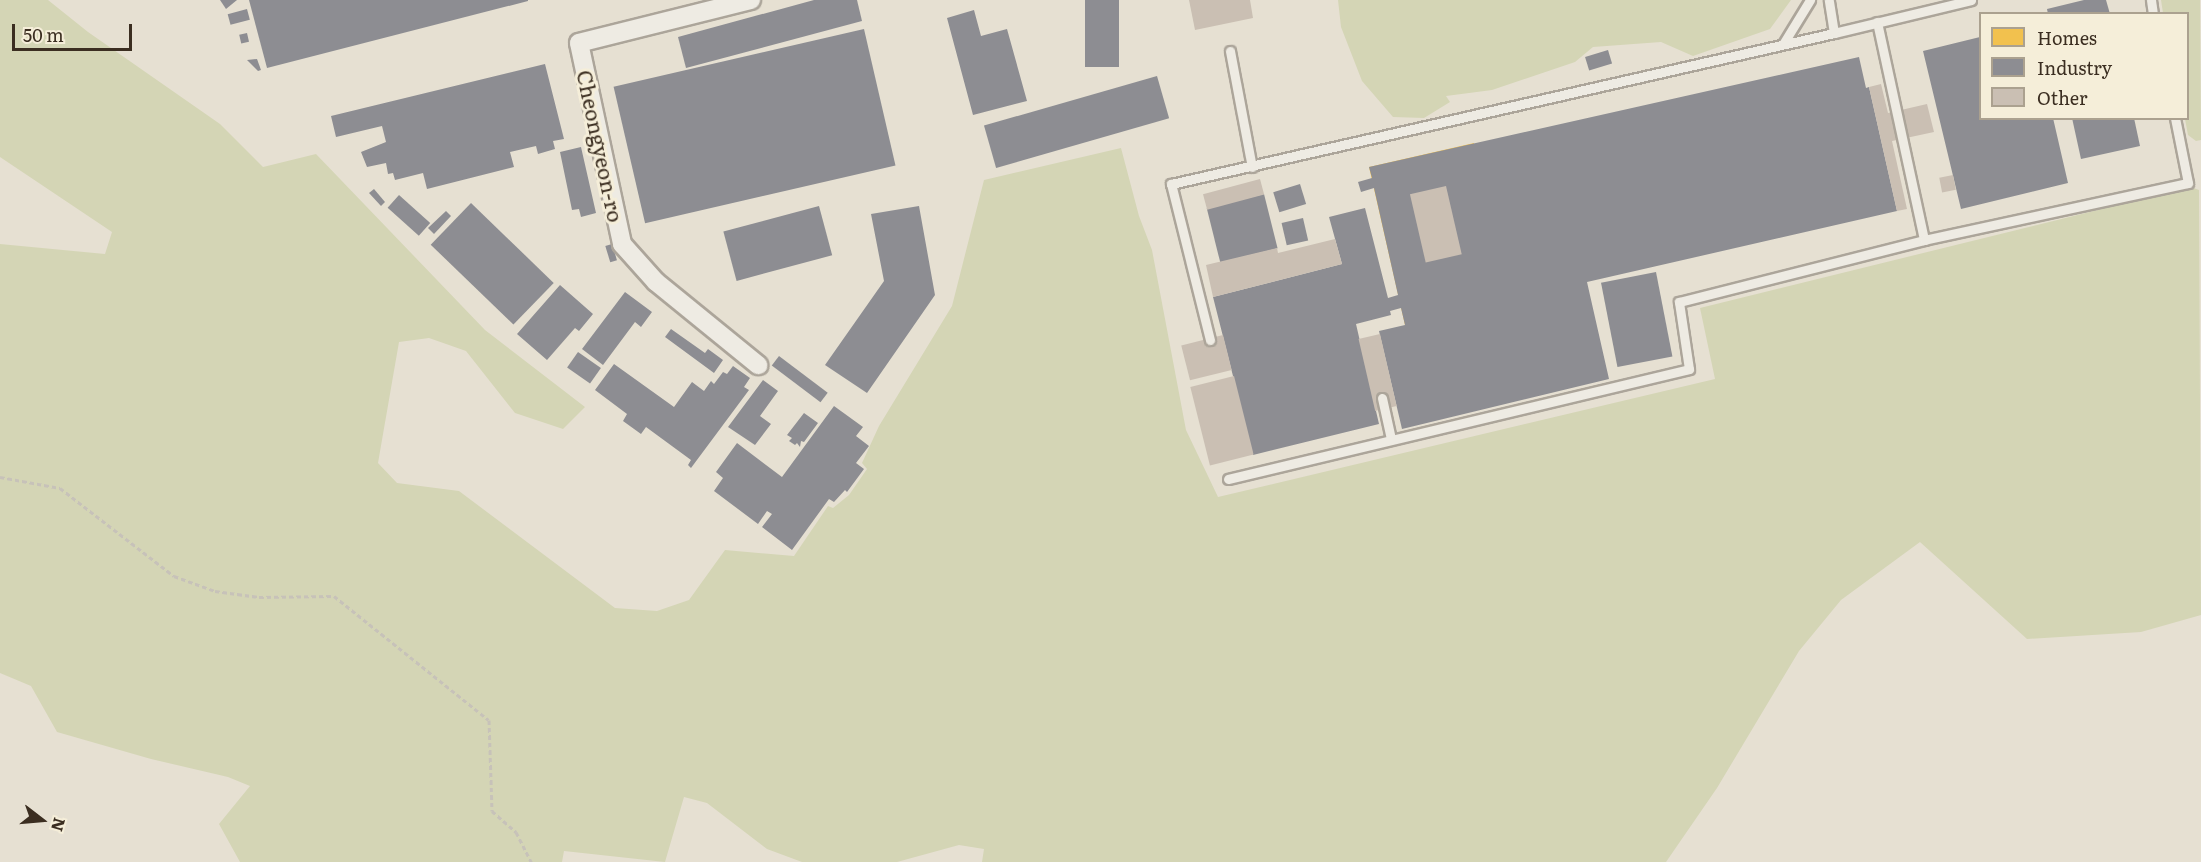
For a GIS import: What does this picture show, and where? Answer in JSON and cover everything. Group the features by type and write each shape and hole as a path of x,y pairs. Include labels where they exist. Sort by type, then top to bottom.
{"street":[{"name":"Cheongyeon-ro","path":"751,0 579,43 622,244 656,282 758,365"}],"lane":[{"path":"1783,44 1810,0"},
{"path":"1829,0 1834,33"},
{"path":"1210,340 1171,184 1971,0"},
{"path":"1877,22 1924,240"},
{"path":"1230,51 1252,167"},
{"path":"1228,479 1689,369 1679,302 1924,240 2188,183 2175,120"},
{"path":"1382,398 1391,439"}],"path":[{"path":"0,477 60,488 174,576 215,591 260,597 334,596 489,720 492,812 516,832 531,862"}],"green space":[{"path":"0,0 48,0 88,32 220,124 263,167 316,154 485,330 585,407 563,429 515,413 466,351 429,338 399,342 378,463 397,483 459,491 615,608 657,611 689,600 725,550 794,556 828,506 833,508 849,495 867,469 862,463 879,426 952,306 984,180 1121,148 1139,216 1152,250 1186,430 1218,497 1715,379 1700,308 2191,187 2199,190 2201,615 2141,632 2027,639 1920,542 1841,600 1799,651 1717,788 1666,862 982,862 984,849 959,845 897,862 802,862 767,849 707,803 684,797 665,862 564,851 562,862 240,862 219,824 250,786 228,777 151,759 57,732 31,686 0,673 0,244 105,254 112,232 0,157"},
{"path":"1338,0 1791,0 1770,29 1693,56 1661,42 1593,47 1575,62 1492,90 1446,96 1450,102 1424,118 1393,117 1362,81 1341,27"},
{"path":"2161,0 2200,0 2201,140 2196,141 2188,135 2185,120 2189,120 2189,12 2163,12"}],"building: Homes":[{"path":"1474,143 1509,300 1482,307 1480,296 1471,297 1446,186 1410,195 1435,306 1421,310 1424,321 1405,325 1369,167"}],"building: Industry":[{"path":"220,0 237,0 226,9"},
{"path":"249,0 528,0 528,1 267,68"},
{"path":"814,0 857,0 862,21 686,68 678,37"},
{"path":"1085,0 1119,0 1119,67 1085,67"},
{"path":"2084,0 2106,0 2109,12 2048,12 2047,9"},
{"path":"247,9 250,20 231,25 228,14"},
{"path":"974,10 981,36 1007,29 1027,101 973,115 947,18"},
{"path":"864,29 895,165 645,223 614,87"},
{"path":"247,33 249,42 241,44 239,35"},
{"path":"1979,37 1979,120 2053,120 2068,183 1961,209 1923,51"},
{"path":"1608,50 1612,63 1589,70 1585,57"},
{"path":"1859,57 1866,88 1869,87 1897,211 1587,282 1609,379 1402,429 1379,331 1405,325 1401,308 1390,311 1391,315 1356,324 1379,424 1253,455 1213,297 1342,264 1329,217 1365,208 1388,298 1398,295 1374,188 1361,192 1358,182 1372,178 1369,167"},
{"path":"257,59 261,70 258,71 247,60"},
{"path":"545,64 564,139 553,141 555,149 538,154 536,146 510,152 514,167 427,189 423,173 395,180 393,173 388,174 386,163 367,167 361,152 386,142 382,126 336,137 331,116"},
{"path":"1157,76 1169,118 996,168 984,126"},
{"path":"2072,120 2134,120 2140,146 2081,159"},
{"path":"581,147 596,213 581,217 579,209 572,210 560,152"},
{"path":"1300,184 1306,204 1279,212 1273,192"},
{"path":"374,189 385,202 381,206 369,193"},
{"path":"1264,194 1278,248 1220,263 1207,208"},
{"path":"399,195 430,223 419,236 388,208"},
{"path":"471,203 554,283 513,325 431,245"},
{"path":"819,206 832,255 737,281 723,232"},
{"path":"919,206 935,295 867,393 825,365 884,281 871,214"},
{"path":"446,211 451,216 434,234 428,228"},
{"path":"1303,218 1308,240 1287,245 1282,223"},
{"path":"612,244 617,260 610,262 605,246"},
{"path":"1656,272 1672,356 1617,367 1601,283"},
{"path":"560,285 593,314 579,331 575,328 547,360 517,334"},
{"path":"625,292 652,312 641,327 635,322 603,365 582,349"},
{"path":"671,329 705,353 708,349 723,360 714,373 665,337"},
{"path":"578,352 601,368 590,384 567,368"},
{"path":"779,356 828,393 820,402 772,366"},
{"path":"614,364 674,407 692,382 704,391 711,381 714,384 723,372 727,374 733,366 750,378 744,387 749,390 691,468 688,465 691,460 646,427 641,434 623,421 627,414 595,390"},
{"path":"763,380 778,391 760,416 771,424 755,445 728,427"},
{"path":"834,406 863,427 856,436 869,446 856,463 864,469 847,492 845,490 834,502 829,499 792,550 762,527 772,514 767,511 758,524 714,491 723,478 716,472 737,443 782,477"},
{"path":"804,413 818,423 804,442 801,441 800,447 797,443 795,445 789,441 792,438 787,435"}],"building: Other":[{"path":"1189,0 1250,0 1253,18 1195,30"},
{"path":"1881,84 1888,113 1927,104 1934,132 1892,141 1907,209 1897,211 1869,87"},
{"path":"1953,175 1956,190 1942,192 1939,178"},
{"path":"1260,179 1264,194 1207,210 1203,194"},
{"path":"1446,186 1462,254 1426,263 1410,194"},
{"path":"1335,239 1342,264 1213,297 1206,265 1277,248 1278,253"},
{"path":"1380,334 1397,406 1375,411 1359,339"},
{"path":"1223,335 1232,370 1190,380 1181,345"},
{"path":"1234,376 1254,455 1210,465 1190,387"}]}
